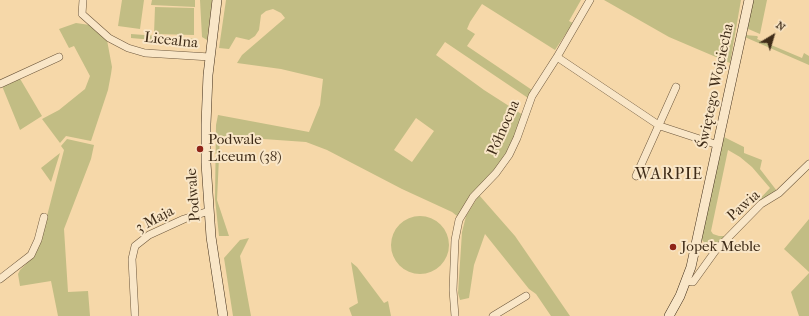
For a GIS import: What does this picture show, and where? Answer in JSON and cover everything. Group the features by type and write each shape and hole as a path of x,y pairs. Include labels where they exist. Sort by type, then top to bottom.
{"street":[{"name":"Licealna","path":"83,0 82,14 109,38 122,45 145,53 210,57"},
{"name":"Podwale","path":"217,0 210,57 206,129 206,174 214,259 223,316"},
{"name":"Północna","path":"455,316 453,290 455,240 459,220 473,197 496,173 509,155 517,138 532,96 557,57 590,0"},
{"name":"Świętego Wojciecha","path":"669,316 686,281 692,263 749,0"},
{"path":"0,84 58,57"},
{"path":"557,57 660,126 718,145"},
{"path":"636,176 660,126 676,87"},
{"name":"Pawia","path":"686,281 692,282 716,250 761,204 779,193 808,167"},
{"name":"3 Maja","path":"135,316 132,260 135,246 149,235 184,219 209,211"},
{"path":"0,279 31,255 38,240 44,217"},
{"path":"493,316 526,296"}],"shaded area":[{"path":"122,0 144,0 140,29 118,26"},
{"path":"152,0 195,0 195,7 151,5"},
{"path":"200,0 212,0 207,40 202,37"},
{"path":"226,0 581,0 569,21 573,23 555,50 482,4 470,22 467,29 475,34 467,46 532,90 528,98 445,42 436,55 484,90 523,115 519,128 501,164 457,216 452,212 402,189 327,150 306,142 220,136 217,200 229,236 219,236 215,199 216,125 218,115 309,132 320,105 323,79 281,69 237,63 242,55 285,18 281,13 273,9 266,11 261,15 259,30 255,36 249,40 236,37 229,49 219,48","holes":["416,118 434,131 412,162 394,150"]},
{"path":"604,0 741,0 730,63 669,37"},
{"path":"752,0 767,0 760,34 746,28"},
{"path":"155,7 194,8 194,35 154,34"},
{"path":"76,23 90,25 107,40 112,67 108,90 91,141 66,136 60,143 42,119 59,110 85,89 90,76 74,46 69,48 59,29"},
{"path":"131,34 198,39 198,44 131,38"},
{"path":"745,35 757,36 757,39 802,58 804,53 809,56 809,65 744,37"},
{"path":"19,77 42,116 20,130 2,86"},
{"path":"724,137 744,147 744,153 762,160 760,169 777,191 760,203 758,201 770,188 752,167 740,157 728,150 711,231 713,234 725,236 715,246 706,244 701,239"},
{"path":"67,139 94,145 91,159 64,229 68,292 88,291 90,316 58,316 51,281 20,286 18,274 34,256 39,247 64,150 61,146"},
{"path":"60,153 51,182 41,168"},
{"path":"479,195 515,236 570,316 551,316 536,294 529,289 485,234 474,265 469,298 460,300 458,293 462,232 466,216"},
{"path":"420,216 431,218 444,229 447,234 449,245 447,256 436,269 431,272 420,274 409,272 396,261 393,256 391,245 393,234 404,221 409,218"},
{"path":"809,219 809,272 784,249"},
{"path":"249,238 240,256 251,316 233,316 224,258 240,240"},
{"path":"351,262 357,267 384,303 388,301 391,316 352,316 349,308 358,303"},
{"path":"809,273 809,316 799,316 791,292"}],"place":[{"name":"Podwale Liceum (38)","path":"200,149"},
{"name":"Jopek Meble","path":"673,247"}],"district":[{"name":"WARPIE","path":"669,175"}]}
